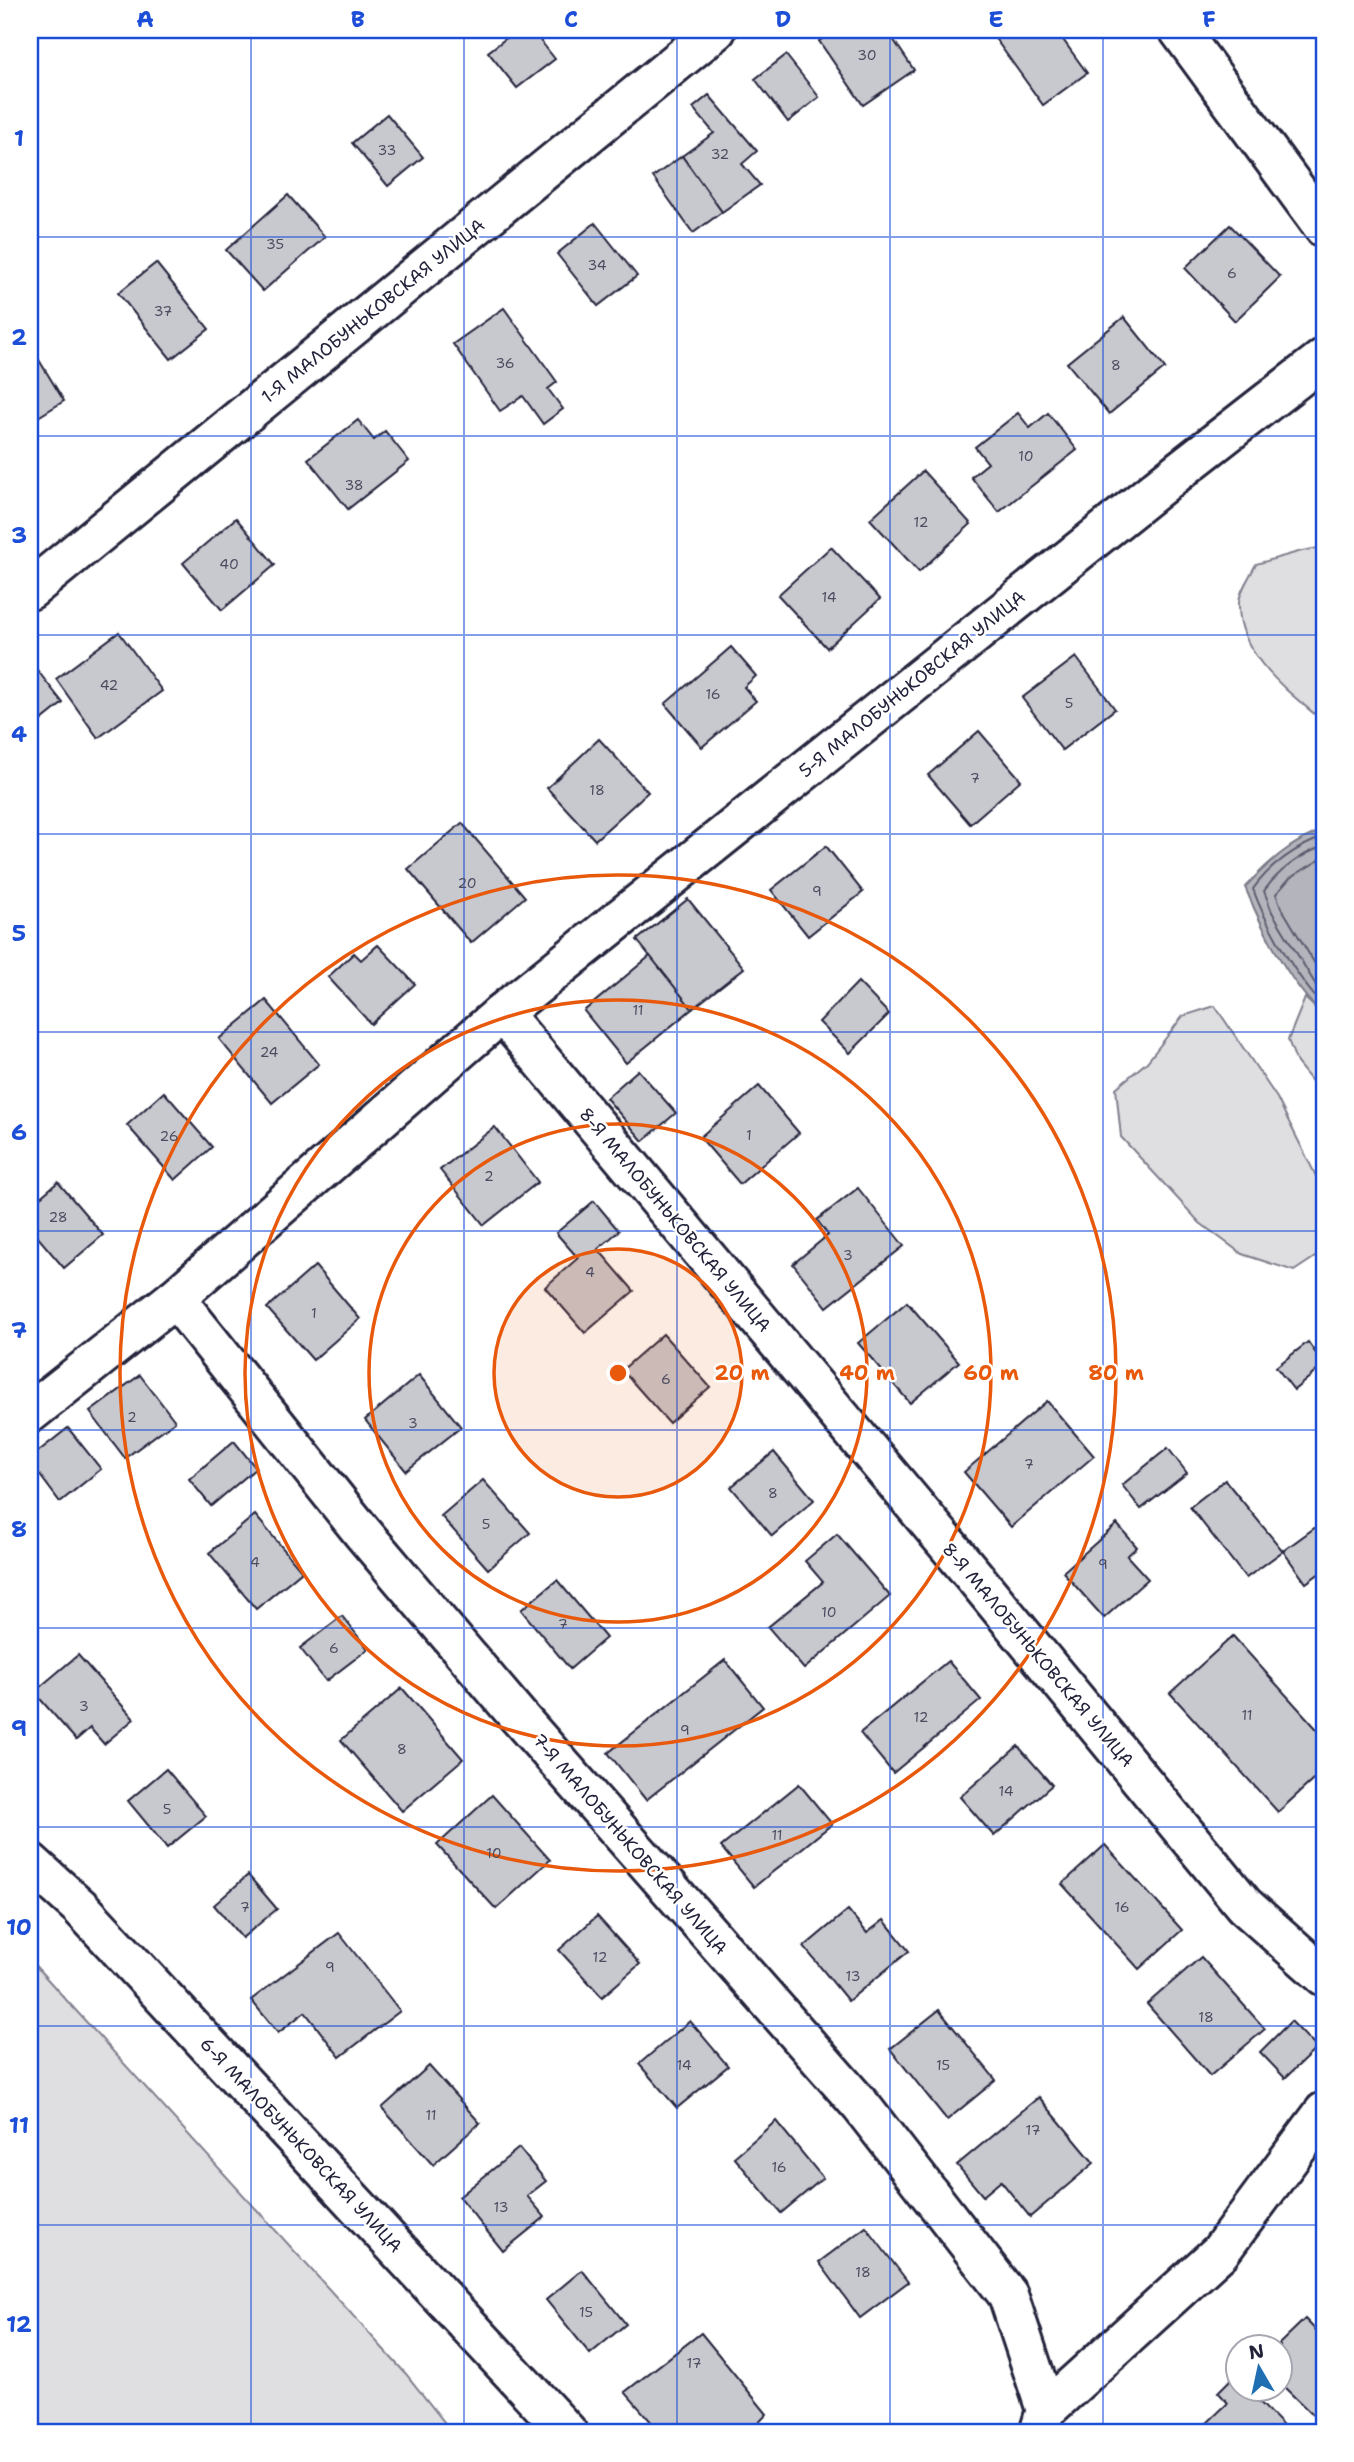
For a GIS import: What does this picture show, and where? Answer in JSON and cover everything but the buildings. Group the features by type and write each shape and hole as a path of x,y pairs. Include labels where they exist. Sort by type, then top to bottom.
{"street":[{"name":"1-Я МАЛОБУНЬКОВСКАЯ УЛИЦА","path":"30,590 716,30"},
{"path":"1179,30 1324,228"},
{"name":"5-Я МАЛОБУНЬКОВСКАЯ УЛИЦА","path":"502,1013 1180,470 1324,358"},
{"path":"30,1413 175,1298 502,1013"},
{"name":"8-Я МАЛОБУНЬКОВСКАЯ УЛИЦА","path":"502,1013 973,1575 1244,1905 1324,1976"},
{"name":"7-Я МАЛОБУНЬКОВСКАЯ УЛИЦА","path":"175,1298 362,1532 508,1705 862,2107 1008,2295 1043,2421"},
{"name":"6-Я МАЛОБУНЬКОВСКАЯ УЛИЦА","path":"30,1862 81,1908 567,2432"},
{"path":"1043,2421 1220,2252 1324,2112"}],"shaded area":[{"path":"1324,547 1324,722 1281,685 1256,656 1241,622 1239,603 1243,588 1256,564"},
{"path":"1305,998 1324,1016 1324,1096 1297,1063 1288,1040"},
{"path":"1215,1006 1277,1098 1324,1192 1324,1243 1318,1255 1294,1271 1242,1254 1200,1223 1121,1137 1116,1088 1147,1062 1183,1016"},
{"path":"30,1960 406,2374 452,2432 30,2432"}],"water":[{"path":"1324,830 1324,1016 1299,988 1278,956 1245,887 1281,853"}]}
